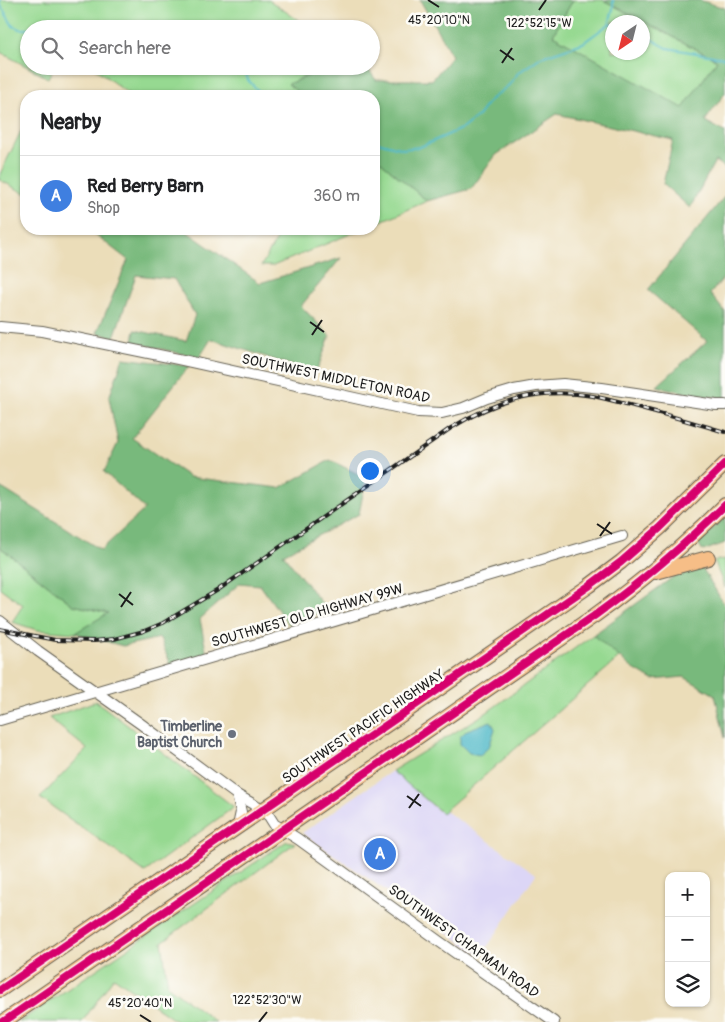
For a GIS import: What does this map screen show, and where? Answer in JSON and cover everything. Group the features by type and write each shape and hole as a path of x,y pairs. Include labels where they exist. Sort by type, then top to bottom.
{"highway":[{"name":"SOUTHWEST PACIFIC HIGHWAY","path":"0,990 597,580 660,528 725,464"},
{"path":"3,1022 573,631 651,573 690,540 725,505"},
{"path":"651,573 708,558"}],"street":[{"name":"SOUTHWEST MIDDLETON ROAD","path":"0,327 42,331 170,357 418,412 442,413 463,408 514,390 563,384 725,405"},
{"name":"SOUTHWEST OLD HIGHWAY 99W","path":"0,720 622,536"},
{"name":"SOUTHWEST CHAPMAN ROAD","path":"0,621 38,651 237,795 253,804 269,816 274,824 298,839 554,1022"},
{"path":"237,795 240,812 238,826"}],"shaded area":[{"path":"392,771 441,813 444,810 536,874 481,956 302,833"}],"green space":[{"path":"0,0 269,0 298,20 20,20 20,63 0,52"},
{"path":"420,0 573,0 553,35 683,108 717,60 650,25 650,15 632,15 603,0 699,0 725,8 725,93 705,121 725,132 725,168 715,161 690,208 663,184 673,140 557,114 496,155 471,189 427,201 380,161 380,90 296,90 288,84 310,75 372,75 376,80 432,80 452,56"},
{"path":"573,0 603,0 632,15 605,15 605,60 650,60 650,25 717,60 683,109 553,35"},
{"path":"104,75 309,75 288,84 296,90 123,90"},
{"path":"20,133 20,191 0,180 0,174"},
{"path":"380,161 427,201 380,221"},
{"path":"725,196 725,276 710,294 725,312 725,398 695,395 657,386 707,341 648,290"},
{"path":"96,235 192,235 260,283 341,258 301,306 330,336 316,373 211,339 199,358 133,342 135,330 186,341 195,315 174,279 136,275 114,337 97,333 128,260"},
{"path":"279,235 348,235 273,266 261,266"},
{"path":"123,358 189,366 132,438 189,477 280,488 330,460 366,478 359,514 283,554 327,610 288,624 260,585 240,583 200,619 207,656 171,667 160,638 123,646 75,633 108,613 73,605 0,547 0,487 101,550 145,509 104,472 118,443 109,398"},
{"path":"725,517 725,543 703,551 698,543"},
{"path":"0,547 73,605 109,613 75,633 37,630 12,622 23,605 0,588"},
{"path":"725,559 725,588 714,561"},
{"path":"700,564 725,606 725,738 715,695 684,677 652,680 632,668 593,635 680,572"},
{"path":"593,635 620,657 442,813 392,771 486,713"},
{"path":"96,701 234,807 145,872 40,798 87,749 49,718"},
{"path":"287,841 295,843 162,942 168,986 216,1022 177,1022 114,977 82,1022 19,1022"}],"water":[{"path":"491,721 495,729 489,747 480,755 469,753 460,744 460,737 467,730"}],"waterway":[{"path":"611,15 613,0"},
{"path":"0,4 13,26 20,29"},
{"path":"380,143 403,149 420,147 463,128 478,116 490,100 509,85 518,73 541,57 583,43 605,27"},
{"path":"650,38 667,48 725,58"},
{"path":"246,75 248,80 257,90"}],"railway":[{"path":"0,629 55,640 94,641 114,639 144,631 163,623 218,590 451,428 485,410 519,398 555,393 593,396 725,432"}],"cycle path":[{"path":"0,990 589,586 621,562 660,528 725,464"},
{"path":"3,1022 594,616 662,563 725,505"}],"place":[{"name":"Timberline Baptist Church","path":"232,734"},
{"name":"Red Berry Barn","path":"380,854"}]}
